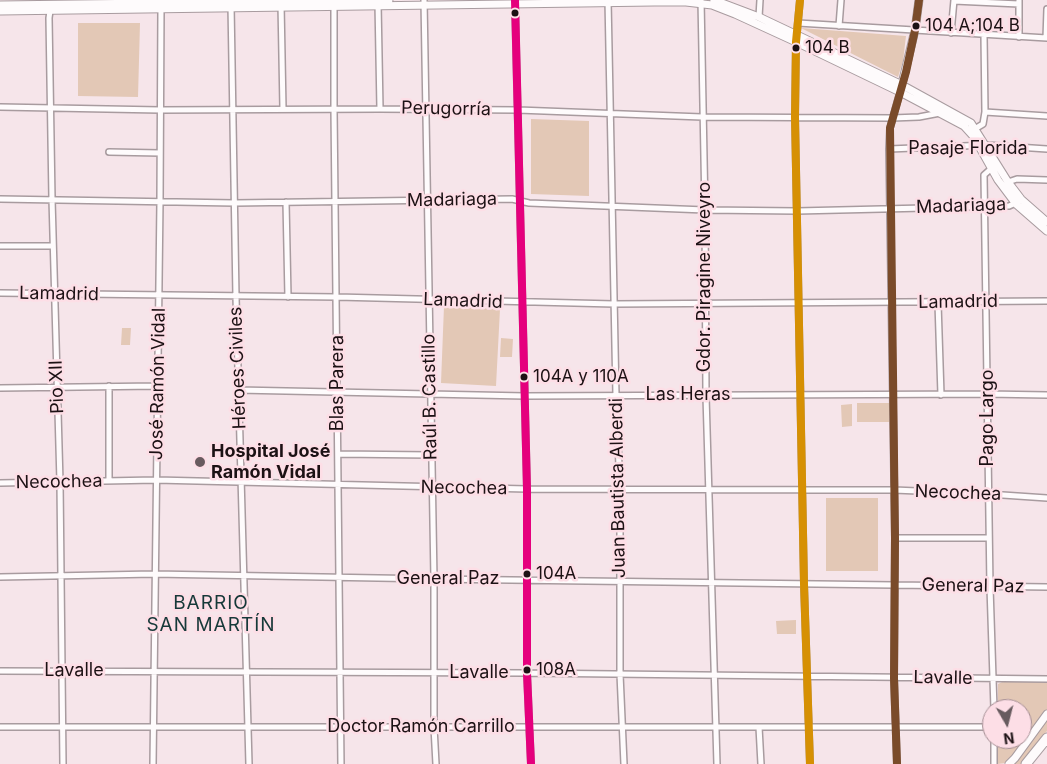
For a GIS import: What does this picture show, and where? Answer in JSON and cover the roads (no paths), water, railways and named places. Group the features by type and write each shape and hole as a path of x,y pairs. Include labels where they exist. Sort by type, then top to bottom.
{"highway":[{"path":"1026,764 1047,738"}],"main road":[{"path":"378,3 389,0"},
{"path":"714,0 723,1 759,17 796,38"},
{"path":"901,88 915,30 919,0"},
{"path":"232,5 257,1 282,5 308,1 334,4"},
{"path":"0,4 22,2 56,5 161,7 202,4 701,2 796,38 964,118 1018,201 1047,231"},
{"path":"0,11 56,5"},
{"path":"901,88 940,113 973,130"},
{"path":"994,166 1008,182 1018,201 1047,222"},
{"path":"1009,764 1047,714"}],"street":[{"path":"759,17 760,0"},
{"path":"800,0 796,38 796,211 806,677 810,764"},
{"path":"839,26 841,0"},
{"path":"952,33 954,0 1019,2 1019,37"},
{"name":"Juan Bautista Alberdi","path":"608,1 616,395 620,490 621,727 624,764"},
{"path":"515,2 527,489 527,673 531,727 531,764"},
{"name":"Gdor. Piragine Niveyro","path":"701,2 706,396 717,764"},
{"path":"378,3 380,109"},
{"name":"Raúl B. Castillo","path":"424,3 436,764"},
{"name":"Blas Parera","path":"334,4 341,764"},
{"name":"Pio XII","path":"56,5 49,18 54,294 60,482 63,764"},
{"name":"Héroes Civiles","path":"232,5 240,483 249,764"},
{"path":"282,5 283,109"},
{"name":"José Ramón Vidal","path":"153,764 161,7"},
{"path":"798,24 1046,38 1047,9"},
{"path":"973,130 982,124 985,112 984,35"},
{"path":"897,764 894,678 895,538 889,150 890,128 901,88"},
{"name":"Perugorría","path":"0,107 160,110 518,110 702,117 795,118 892,118 919,117 940,113"},
{"path":"985,112 1047,116"},
{"name":"Pasaje Florida","path":"889,150 983,146 1047,149"},
{"path":"109,152 160,153"},
{"name":"Pago Largo","path":"994,166 984,175 988,494 994,699"},
{"name":"Madariaga","path":"1008,182 1016,179 1047,180"},
{"name":"Madariaga","path":"0,199 236,203 512,199 529,203 705,210 796,211 1010,206 1018,201"},
{"path":"286,202 288,297"},
{"path":"0,246 53,246"},
{"name":"Lamadrid","path":"0,293 337,297 614,304 1047,302"},
{"path":"938,302 941,395"},
{"path":"109,482 110,386"},
{"path":"0,388 157,386"},
{"name":"Las Heras","path":"238,390 525,396 988,394 1047,396"},
{"path":"338,454 430,455"},
{"name":"Necochea","path":"0,483 156,480 527,489 894,490 1047,498"},
{"path":"895,538 989,538"},
{"name":"General Paz","path":"0,577 154,574 1047,587"},
{"name":"Lavalle","path":"0,671 434,672 1047,679"},
{"name":"Doctor Ramón Carrillo","path":"0,727 982,727"},
{"path":"759,727 760,764"},
{"path":"994,749 994,764"}],"place":[{"name":"104 A;104 B","path":"916,26"},
{"name":"104 B","path":"796,48"},
{"name":"104A y 110A","path":"524,377"},
{"name":"Hospital José Ramón Vidal","path":"200,462"},
{"name":"104A","path":"527,574"},
{"name":"108A","path":"527,670"}],"district":[{"name":"BARRIO SAN MARTÍN","path":"211,614"}]}
